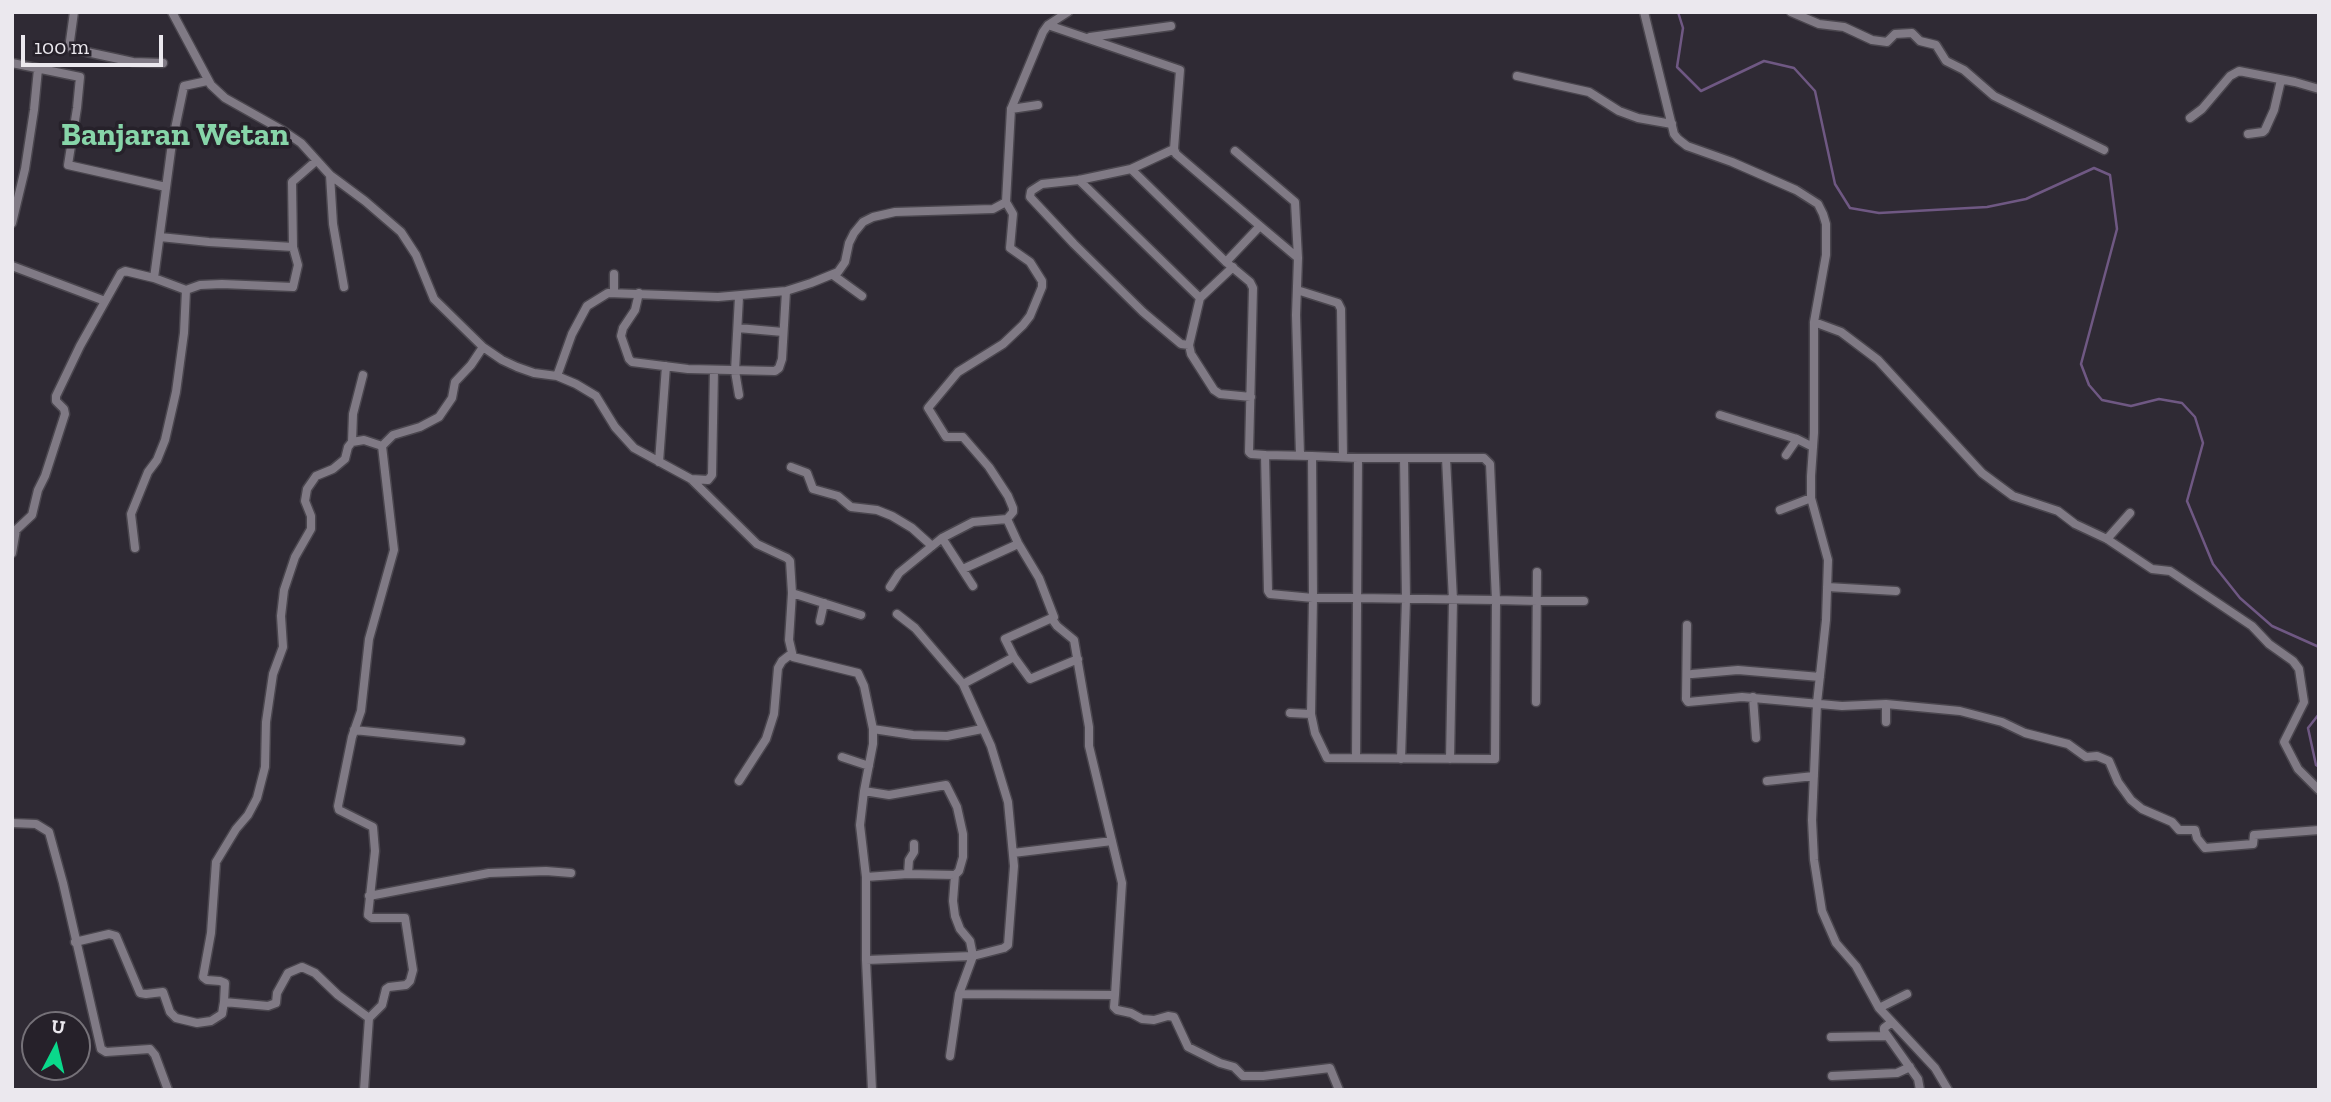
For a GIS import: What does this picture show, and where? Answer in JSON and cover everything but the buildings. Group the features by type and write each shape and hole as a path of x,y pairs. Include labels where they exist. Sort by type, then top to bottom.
{"street":[{"path":"74,12 70,41 70,47 73,49 133,62 163,63"},
{"path":"172,12 207,81 225,98 301,143 330,175 401,232 416,255 434,299 483,347 517,367 534,373 557,376 596,396 628,443 691,479 757,544 788,558 792,565 792,593 787,618 791,654 800,660 858,673 864,686 873,729 860,825 866,877 866,960 872,1090"},
{"path":"890,587 898,573 942,538 973,522 1007,519 1013,512 1008,496 985,461 963,437 946,437 928,408 953,377 1003,345 1030,316 1042,286 1042,281 1030,262 1011,250 1013,214 1007,204 1011,109 1039,40 1048,25 1068,12"},
{"path":"1644,12 1674,134 1682,143 1783,184 1818,204 1826,224 1826,255 1814,322 1811,498 1828,560 1817,703 1814,860 1822,911 1836,943 1856,966 1879,1007 1935,1068 1948,1090"},
{"path":"1791,12 1819,24 1844,26 1872,40 1887,42 1895,34 1912,33 1920,41 1936,45 1946,61 1964,70 1994,96 2104,150"},
{"path":"1048,25 1179,68 1174,149 1179,157 1298,258"},
{"path":"1087,38 1171,26"},
{"path":"12,63 80,77 68,165 166,187"},
{"path":"12,223 25,169 38,69"},
{"path":"2190,118 2202,109 2235,72 2244,71 2319,89"},
{"path":"1517,76 1589,92 1609,106 1638,118 1672,124"},
{"path":"2248,134 2265,130 2274,110 2281,80"},
{"path":"154,278 172,143 184,86 207,81"},
{"path":"1011,109 1038,105"},
{"path":"1174,149 1131,169 1079,180 1042,184 1031,191 1030,197 1143,312 1181,344 1189,345"},
{"path":"1235,151 1295,202 1300,455"},
{"path":"12,553 16,530 33,511 65,414 65,409 56,401 56,396 79,346 123,271 154,278 186,290 200,285 293,287 298,265 293,247 291,184 316,161"},
{"path":"1131,169 1229,265 1250,282 1251,454 1300,455 1358,458 1484,458 1490,464 1496,600 1495,759 1327,758 1315,733 1311,713 1312,456"},
{"path":"330,175 344,287"},
{"path":"1079,180 1200,298"},
{"path":"557,376 572,334 587,306 598,298 614,292 740,297 786,291 833,275 842,267 850,240 863,222 880,214 993,209 1007,204"},
{"path":"1251,397 1216,393 1191,354 1189,345 1200,298 1260,226"},
{"path":"159,237 293,247"},
{"path":"12,266 105,302"},
{"path":"614,274 614,292"},
{"path":"833,275 862,296"},
{"path":"135,548 131,514 157,460 167,431 184,333 186,290"},
{"path":"1297,290 1338,303 1341,309 1343,457"},
{"path":"639,293 635,310 622,332 629,359 635,362 714,370 778,370 782,359 786,291"},
{"path":"739,395 735,370 740,297"},
{"path":"1814,322 1841,332 1878,360 1982,473 2014,496 2058,511 2074,524 2107,539 2152,569 2170,571 2252,626 2269,644 2293,661 2299,669 2304,702 2284,742 2298,769 2319,790"},
{"path":"738,328 783,332"},
{"path":"382,446 393,435 439,417 452,398 455,382 483,347"},
{"path":"659,462 666,366"},
{"path":"691,479 708,480 712,475 714,370"},
{"path":"75,942 109,934 116,936 140,992 163,992 170,1012 181,1020 197,1023 211,1021 222,1014 225,983 203,977 212,922 216,862 253,806 262,781 273,674 283,647 281,616 284,590 295,557 311,529 312,516 305,501 307,489 316,476 343,462 352,442 353,414 363,375"},
{"path":"1720,415 1797,439 1813,447"},
{"path":"1786,455 1797,439"},
{"path":"352,442 363,440 382,446"},
{"path":"364,1090 369,1018 382,1005 386,989 408,984 413,970 405,918 370,918 368,915 375,851 373,827 339,810 338,806 354,730 361,711 369,639 394,550 382,446"},
{"path":"1265,455 1268,591 1272,595 1313,598 1584,601"},
{"path":"1356,758 1358,458"},
{"path":"1401,759 1406,599 1404,458"},
{"path":"1446,458 1453,600 1450,759"},
{"path":"791,467 807,473 812,488 838,496 851,507 877,510 892,516 912,528 932,546"},
{"path":"1780,510 1811,498"},
{"path":"2107,539 2130,513"},
{"path":"1007,519 1018,544 1039,578 1054,614 1052,619 1005,639 1014,657 1030,679 1078,659"},
{"path":"942,538 973,586"},
{"path":"963,569 1018,544"},
{"path":"1536,702 1537,572"},
{"path":"1827,587 1896,591"},
{"path":"792,593 861,615"},
{"path":"820,621 824,603"},
{"path":"866,960 972,956 1007,945 1013,853 1008,802 991,746 962,684 915,628 897,614"},
{"path":"1052,619 1072,636 1089,727 1089,746 1122,886 1114,1007 1142,1019 1174,1017 1188,1047 1234,1068 1243,1076 1330,1068 1339,1090"},
{"path":"1687,625 1686,701 1753,697 1842,706 1886,704 1960,712 2002,722 2025,733 2068,744 2086,757 2098,756 2109,761 2118,782 2131,800 2143,809 2171,821 2179,830 2195,830 2197,838 2205,848 2253,844 2254,835 2319,830"},
{"path":"739,780 766,739 774,714 778,668 791,654"},
{"path":"962,684 1014,657"},
{"path":"1692,674 1738,670 1820,677"},
{"path":"1753,697 1756,738"},
{"path":"1886,704 1886,722"},
{"path":"1290,713 1311,713"},
{"path":"873,729 913,735 947,736 982,729"},
{"path":"354,730 461,741"},
{"path":"842,757 869,766"},
{"path":"1767,780 1814,776"},
{"path":"864,791 889,795 946,785 957,807 964,834 963,857 955,875 953,901 955,916 960,929 970,941 972,956 959,994 950,1056"},
{"path":"12,823 36,824 49,832 101,1049 106,1052 150,1049 155,1055 168,1090"},
{"path":"1013,853 1112,841"},
{"path":"908,874 914,844"},
{"path":"369,896 489,873 546,870 571,873"},
{"path":"866,877 955,875"},
{"path":"225,1002 272,1006 276,1003 284,977 294,969 302,967 315,973 338,995 369,1018"},
{"path":"959,994 1115,995"},
{"path":"1879,1007 1907,994"},
{"path":"1892,1022 1884,1028 1886,1036 1918,1079 1920,1090"},
{"path":"1831,1037 1886,1036"},
{"path":"1832,1076 1897,1073 1910,1068"}],"waterway":[{"path":"1678,12 1683,28 1677,67 1701,91 1764,61 1794,68 1815,91 1835,184 1850,208 1879,213 1987,207 2026,199 2094,168 2110,175 2117,229 2081,364 2089,385 2102,400 2131,406 2159,399 2182,403 2195,417 2203,443 2187,501 2213,564 2240,598 2272,626 2319,647"},
{"path":"2319,714 2308,728 2316,765 2319,767"}],"district":[{"name":"Banjaran Wetan","path":"175,136"}]}
